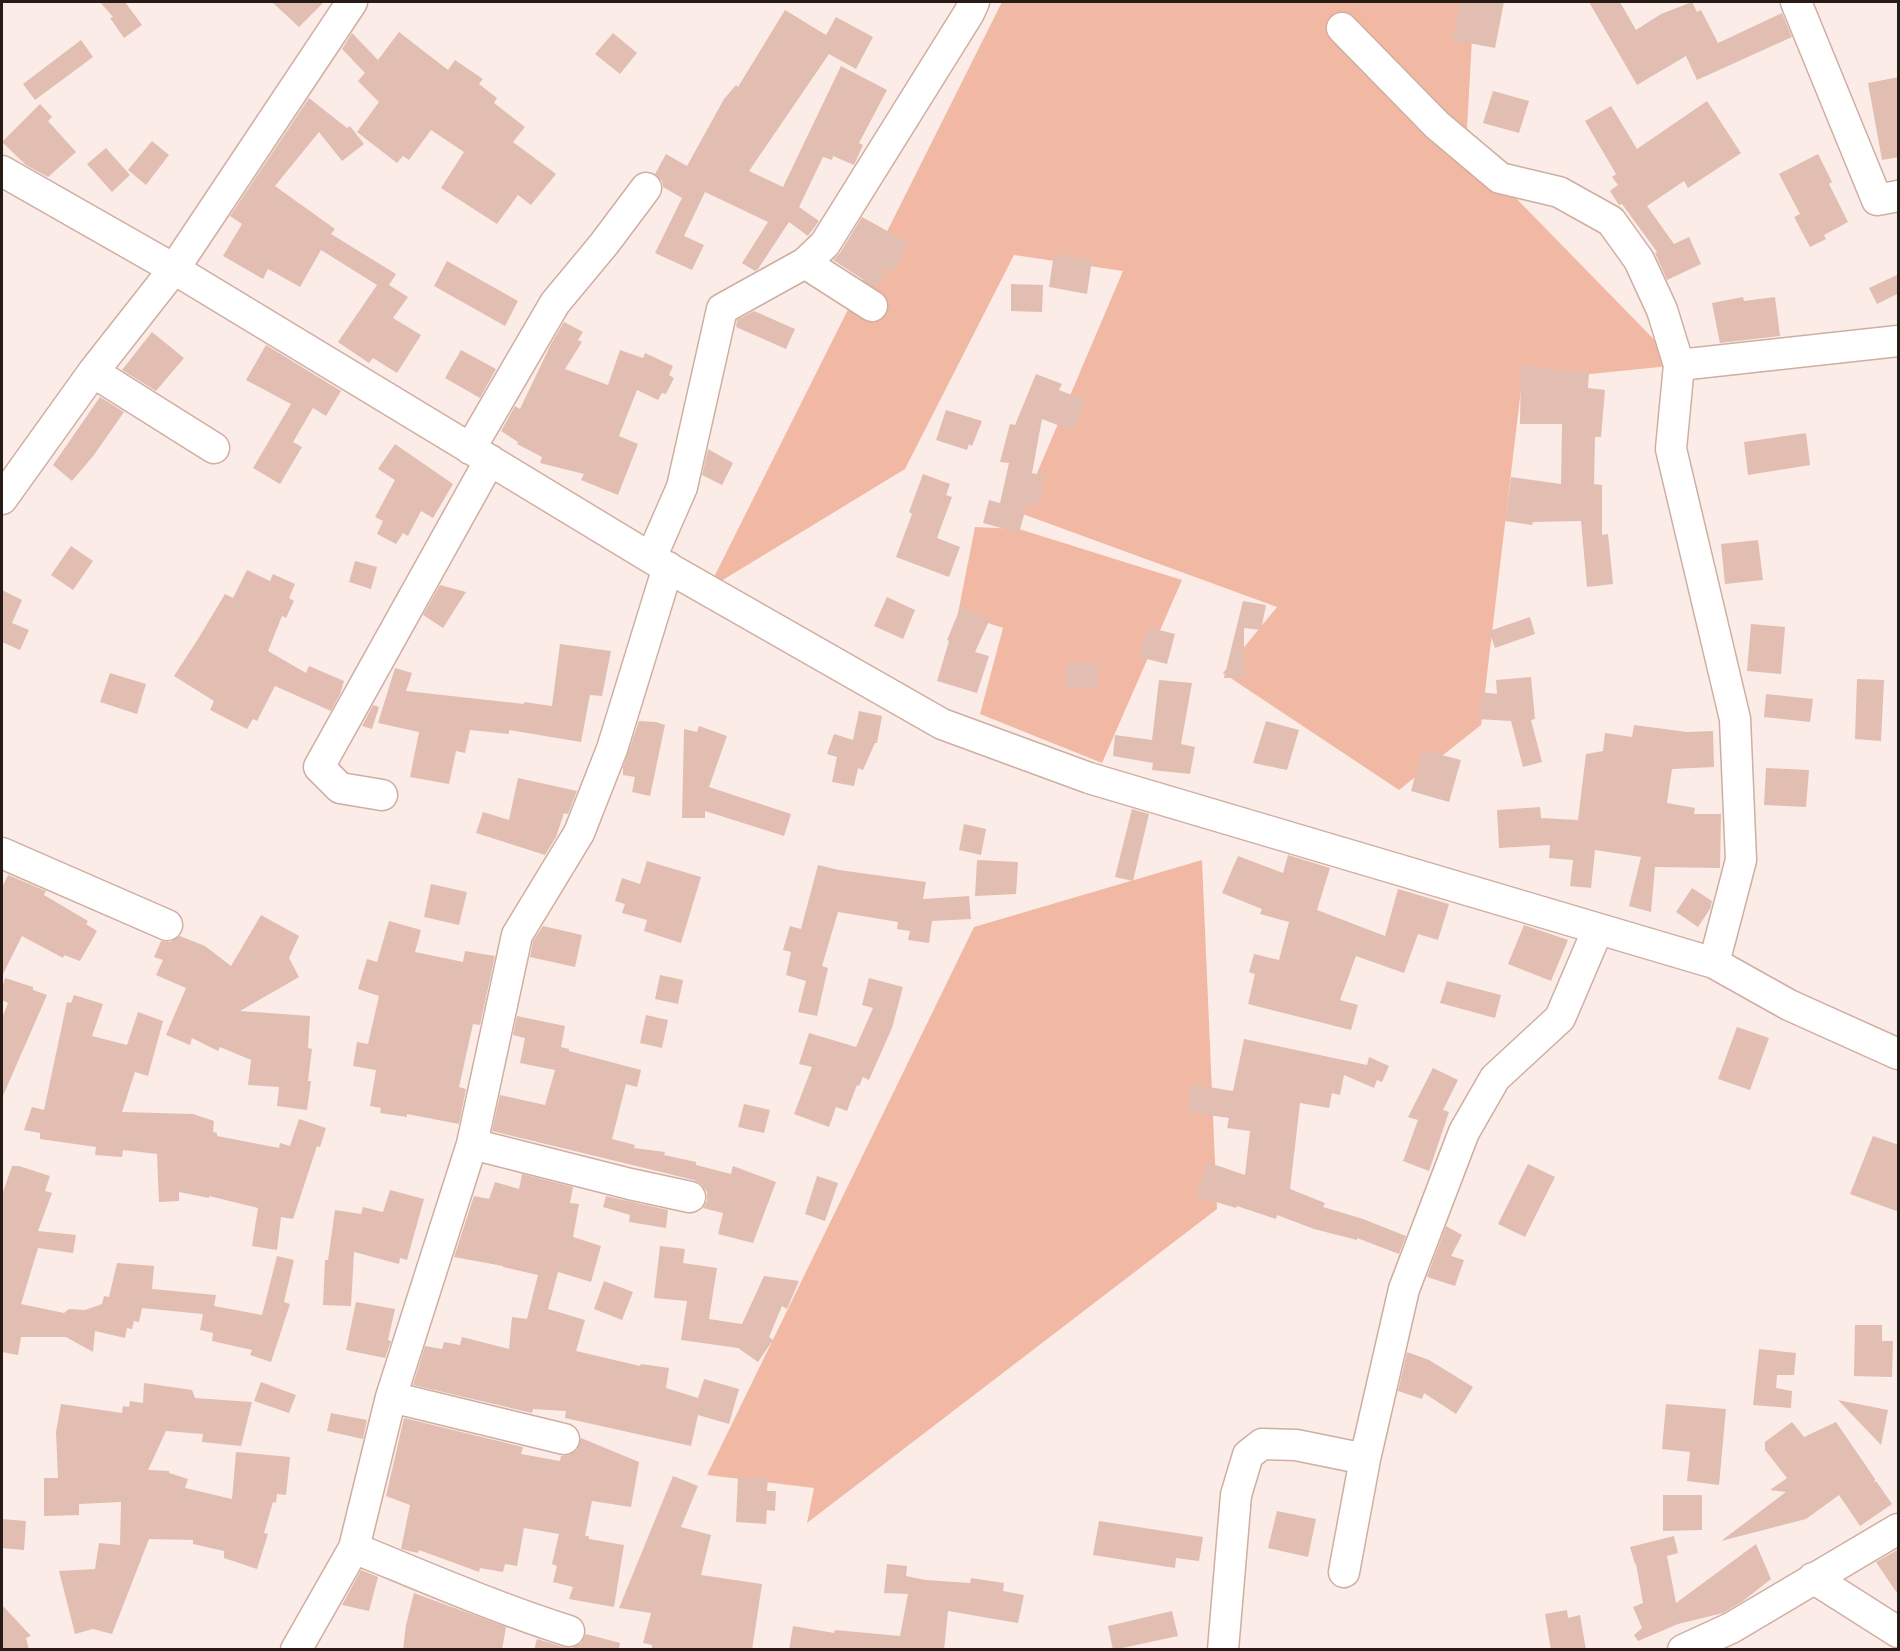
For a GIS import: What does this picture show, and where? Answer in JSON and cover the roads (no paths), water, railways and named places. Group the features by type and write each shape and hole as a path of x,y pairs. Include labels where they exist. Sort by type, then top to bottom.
{"street":[{"path":"2,499 93,372 174,268 352,2"},
{"path":"296,1650 354,1548 391,1397 472,1144 518,935 579,833 612,750 682,487 723,309 805,263 825,244 974,2"},
{"path":"1796,2 1877,200 1899,196"},
{"path":"1342,28 1437,124 1500,178 1559,192 1611,221 1639,260 1662,310 1679,365 1671,449 1735,719 1741,860 1714,963"},
{"path":"2,171 174,268 660,563 942,724 1089,778 1714,963 1790,1005 1899,1054"},
{"path":"382,795 340,788 319,767 480,455 555,303 604,244 646,188"},
{"path":"805,263 872,306"},
{"path":"1679,365 1899,341"},
{"path":"93,372 214,448"},
{"path":"2,853 167,925"},
{"path":"1344,1572 1365,1459 1404,1289 1464,1132 1495,1078 1560,1018 1598,929"},
{"path":"472,1144 690,1197"},
{"path":"391,1397 564,1439"},
{"path":"1223,1650 1236,1495 1248,1455 1262,1444 1296,1445 1365,1459"},
{"path":"1696,1647 1899,1529"},
{"path":"354,1548 506,1609 569,1630"},
{"path":"1813,1578 1899,1632"}]}
